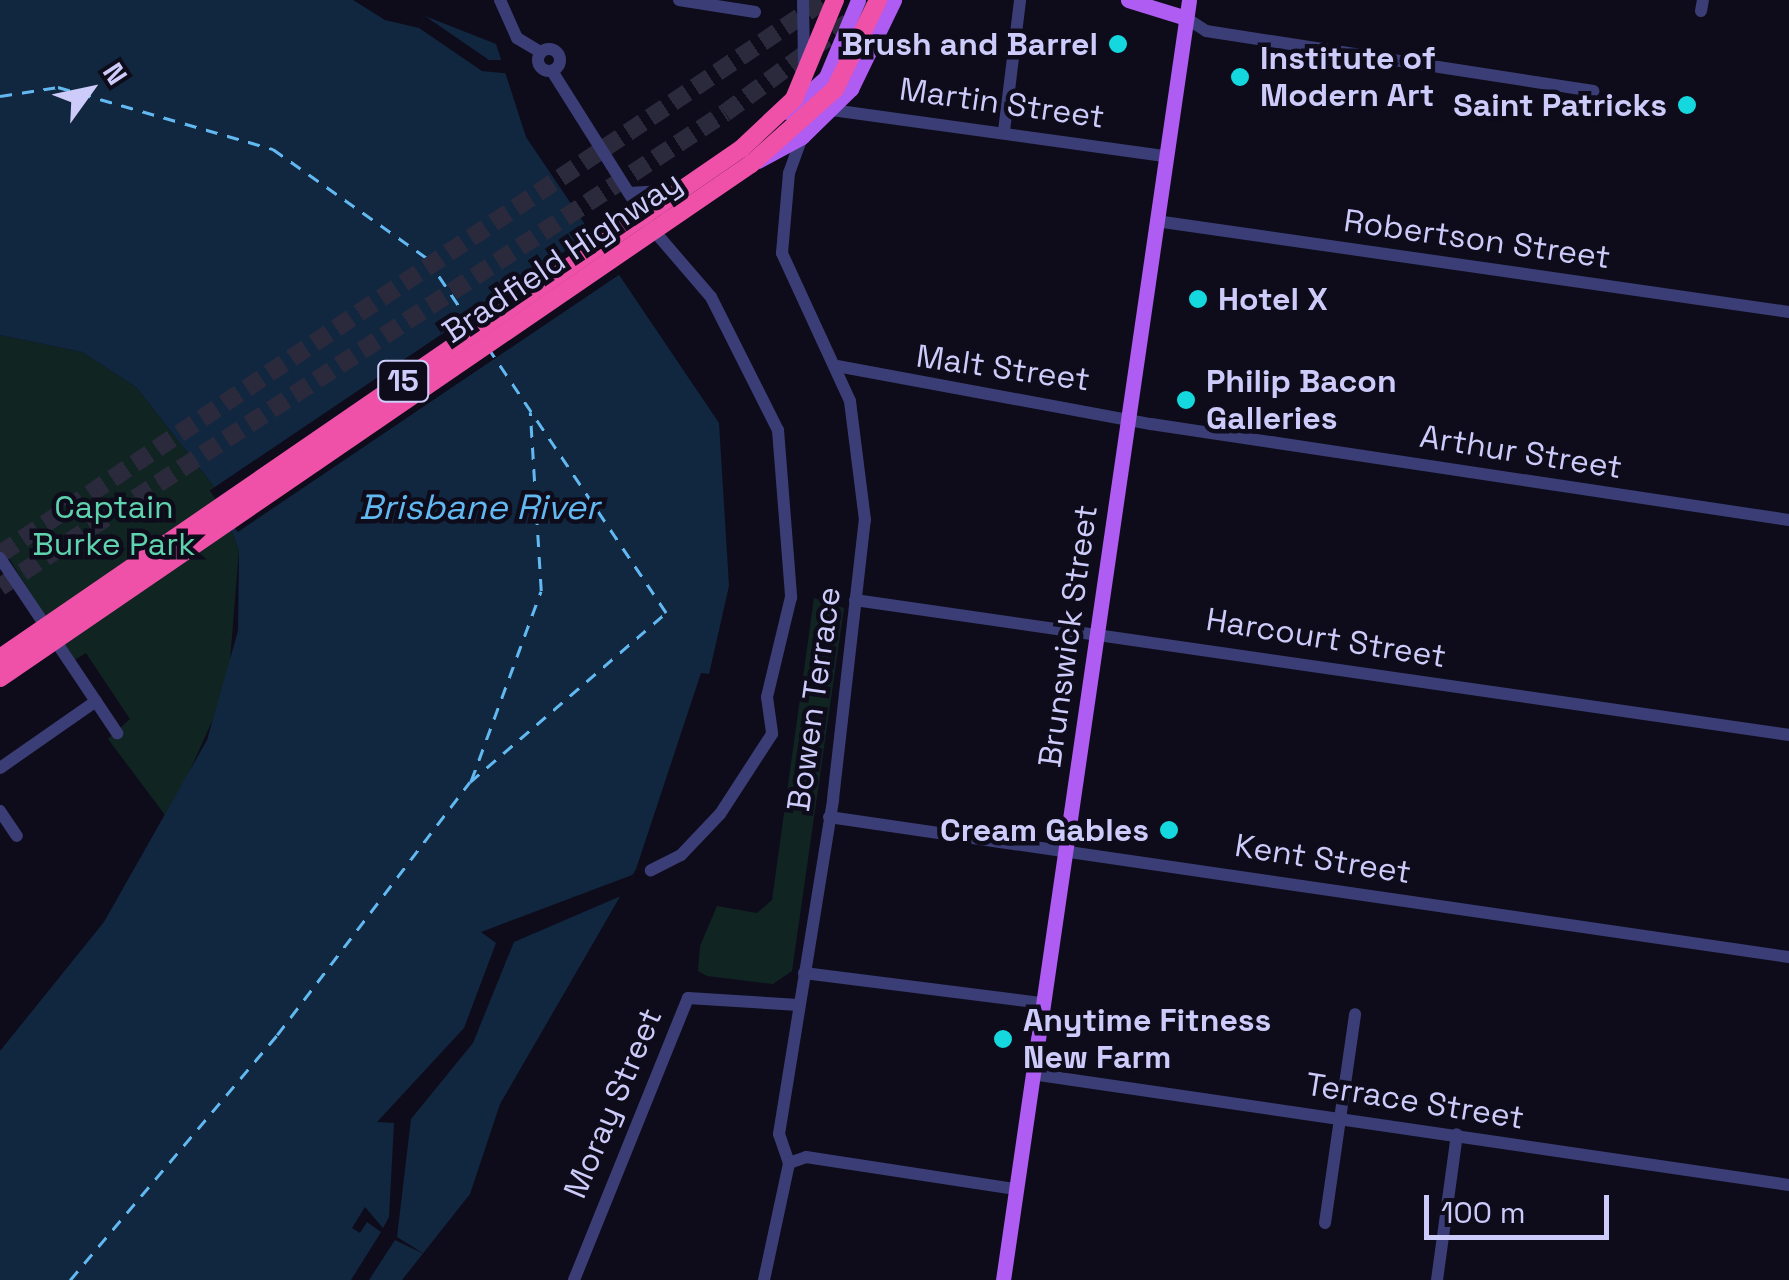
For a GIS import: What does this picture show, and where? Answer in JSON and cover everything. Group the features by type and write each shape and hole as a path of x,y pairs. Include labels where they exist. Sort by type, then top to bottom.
{"highway":[{"name":"15","path":"783,114 800,89 834,0"},
{"name":"Bradfield Highway","path":"0,658 808,118 855,61 878,0"},
{"name":"Bradfield Highway","path":"0,678 749,158 783,114"}],"main road":[{"path":"783,114 826,77 858,0"},
{"path":"749,158 802,136 832,110 875,55 894,0"},
{"path":"1128,0 1186,18"},
{"name":"Brunswick Street","path":"1003,1280 1189,0"}],"street":[{"path":"500,0 518,40 540,52 538,66 552,71 575,115 629,193 651,192 674,226 658,237 711,297 730,347 774,413 791,596 767,697 768,742 751,756 720,814 682,855 651,870"},
{"path":"680,0 755,12"},
{"path":"800,89 805,16 801,0"},
{"path":"1004,131 1020,0"},
{"path":"1186,18 1206,31 1593,91"},
{"name":"Martin Street","path":"832,110 1164,156"},
{"name":"Bowen Terrace","path":"764,1280 789,1163 779,1134 833,799 855,600 864,473 847,392 782,253 788,173 802,136"},
{"name":"Robertson Street","path":"1156,221 1789,312"},
{"name":"Malt Street","path":"837,366 870,376 1127,417"},
{"name":"Malt Street","path":"847,392 870,376"},
{"name":"Arthur Street","path":"1127,417 1789,520"},
{"path":"1,561 117,733"},
{"name":"Harcourt Street","path":"855,600 1789,735"},
{"path":"0,768 96,702"},
{"path":"833,799 849,813"},
{"path":"0,811 17,836"},
{"name":"Kent Street","path":"829,817 849,813 1789,957"},
{"path":"804,973 1042,1003"},
{"name":"Moray Street","path":"574,1280 688,998 798,1005"},
{"path":"1325,1223 1355,1014"},
{"name":"Terrace Street","path":"1032,1074 1789,1185"},
{"path":"1437,1280 1456,1134"},
{"path":"789,1163 813,1158 1016,1189"}],"green space":[{"name":"Captain Burke Park","path":"0,335 82,352 136,387 213,485 239,550 228,686 168,819 108,739 130,719 86,653 73,661 0,544"},
{"path":"814,598 844,608 792,971 773,984 707,976 698,971 700,946 717,906 757,913 772,900"}],"water":[{"name":"Brisbane River","path":"0,0 353,0 385,20 419,28 425,16 496,44 526,137 719,423 729,586 709,674 701,673 636,869 500,1104 470,1194 402,1280 0,1280 0,1051 104,922 207,740 238,631 239,550 213,485 136,387 82,352 0,335"}],"pier":[{"path":"425,16 489,60 510,60 513,74 482,71 419,28"},
{"path":"596,230 624,271 238,532 210,491"},
{"path":"640,872 628,893 514,942 473,1043 411,1119 397,1237 426,1255 395,1240 369,1280 351,1280 381,1232 367,1222 360,1233 352,1228 365,1207 383,1228 389,1217 394,1123 377,1122 464,1028 496,943 481,932"}],"ferry route":[{"path":"0,96 58,87 273,149 427,258 471,324"},
{"path":"70,1280 277,1035 470,782 666,613 490,351"},
{"path":"471,781 541,591 530,412"}],"tunnel":[{"path":"0,554 825,0"},
{"path":"0,587 725,113 878,0"}],"place":[{"name":"Brush and Barrel","path":"1118,44"},
{"name":"Institute of Modern Art","path":"1240,77"},
{"name":"Saint Patricks","path":"1687,105"},
{"name":"Hotel X","path":"1198,299"},
{"name":"Philip Bacon Galleries","path":"1186,400"},
{"name":"Cream Gables","path":"1169,830"},
{"name":"Anytime Fitness New Farm","path":"1003,1039"}]}
